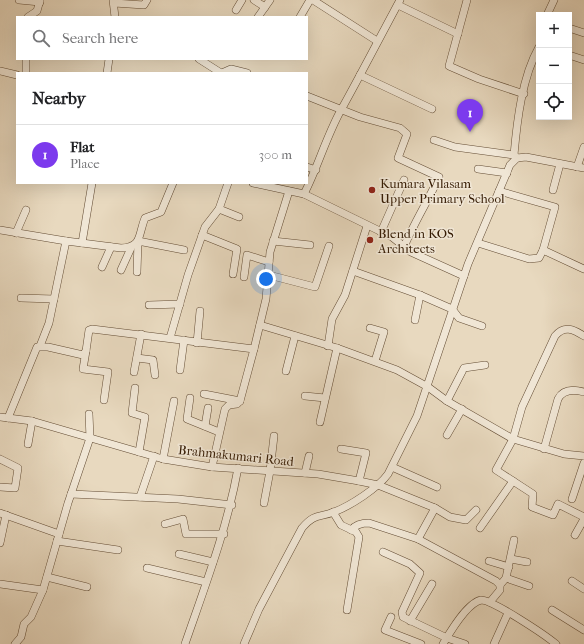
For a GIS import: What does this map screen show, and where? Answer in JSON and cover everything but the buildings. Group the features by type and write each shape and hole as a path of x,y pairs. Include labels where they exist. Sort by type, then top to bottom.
{"street":[{"path":"19,0 40,1 37,11 30,16"},
{"path":"115,16 113,2 144,5 147,0"},
{"path":"236,10 242,0"},
{"path":"254,0 265,7"},
{"path":"259,16 270,0"},
{"path":"301,16 311,0 378,41"},
{"path":"467,0 449,66 479,79 524,94"},
{"path":"548,12 554,0"},
{"path":"304,194 316,170 320,156 341,110 399,2 458,34"},
{"path":"572,29 584,32"},
{"path":"244,644 259,609 302,528 311,518 333,512 347,506 378,485 383,481 392,467 417,416 464,276 510,165 516,157 524,94 531,61 538,48"},
{"path":"572,56 584,60"},
{"path":"26,60 26,72"},
{"path":"107,72 109,60"},
{"path":"201,60 219,72"},
{"path":"224,72 231,69 243,72"},
{"path":"0,71 16,75"},
{"path":"360,75 432,109"},
{"path":"308,96 341,110 400,128 405,131 407,134 398,158 439,176 428,202 416,220 404,247"},
{"path":"434,140 455,147 516,157 526,157 580,168 584,147"},
{"path":"553,190 560,164"},
{"path":"308,167 316,170"},
{"path":"478,169 507,173"},
{"path":"381,232 404,180"},
{"path":"82,242 92,184"},
{"path":"137,272 138,242 145,218 161,212 173,184"},
{"path":"170,338 202,235 205,227 219,209 228,184"},
{"path":"258,184 304,194 392,237 404,247 436,264 464,276"},
{"path":"240,402 260,325 269,275 269,262 273,241 289,191"},
{"path":"478,243 529,259 539,258 543,250 556,207 499,191"},
{"path":"219,209 239,217"},
{"path":"16,233 26,210"},
{"path":"328,346 332,319 345,295 367,226"},
{"path":"0,230 111,247 131,248"},
{"path":"202,235 237,249 233,274"},
{"path":"8,418 35,350 40,346 49,323 66,240"},
{"path":"273,241 310,245"},
{"path":"121,270 131,248 138,242"},
{"path":"138,242 184,250"},
{"path":"269,275 316,288 329,246"},
{"path":"102,267 111,247"},
{"path":"543,250 584,269"},
{"path":"244,277 247,255 269,262"},
{"path":"353,271 420,295 452,309 459,318 482,326"},
{"path":"415,320 420,295"},
{"path":"21,298 54,299"},
{"path":"149,305 180,304"},
{"path":"197,343 200,311"},
{"path":"260,325 375,361 428,387 447,401 513,439 544,449 584,456"},
{"path":"370,328 384,332 375,361"},
{"path":"575,535 584,518 558,504 553,515 532,507 533,494 496,470 513,439 522,407 555,336 561,329 567,328 584,336"},
{"path":"104,400 108,372 83,369 89,330 92,329 141,334 197,343 254,349"},
{"path":"134,372 141,334"},
{"path":"286,371 295,336"},
{"path":"180,370 184,340"},
{"path":"40,346 78,355 83,355 86,351"},
{"path":"320,422 336,348"},
{"path":"136,358 153,360 155,375"},
{"path":"447,401 464,368 485,365"},
{"path":"135,388 132,413 145,418 139,452"},
{"path":"544,449 561,393 567,390 584,392"},
{"path":"204,394 240,402"},
{"path":"305,396 324,398"},
{"path":"190,398 187,419 219,432"},
{"path":"163,459 174,401"},
{"path":"212,467 219,432 227,406 240,402"},
{"path":"205,426 208,408"},
{"path":"446,435 462,409"},
{"path":"15,644 21,637 24,624 31,617 44,590 71,494 90,438 89,414"},
{"name":"Brahmakumari Road","path":"0,417 32,421 163,459 212,467 305,474 378,485 435,508 450,517 462,521 466,520 476,510"},
{"path":"28,444 32,421"},
{"path":"264,502 270,471 274,436"},
{"path":"341,449 366,453 359,481"},
{"path":"140,498 154,456"},
{"path":"305,474 309,456"},
{"path":"0,459 18,468 15,488 0,487"},
{"path":"572,499 584,463"},
{"path":"392,467 437,487"},
{"path":"185,644 224,534 232,505 238,468"},
{"path":"480,528 513,482"},
{"path":"71,494 214,502 232,505"},
{"path":"418,539 435,508"},
{"path":"333,512 341,525 351,530 359,537 347,610"},
{"path":"0,543 3,514 58,537 118,550"},
{"path":"165,524 183,519 186,534 224,534"},
{"path":"351,530 362,524 369,524 418,539 488,576 500,585"},
{"path":"490,602 500,590 500,585 506,578 514,540"},
{"path":"383,552 410,564 420,573 402,612 403,617 445,641 465,644"},
{"path":"179,554 213,562"},
{"path":"511,559 527,562"},
{"path":"489,561 509,567"},
{"path":"147,568 206,582"},
{"path":"47,576 87,587"},
{"path":"506,578 529,586"},
{"path":"572,581 584,589"},
{"path":"0,584 44,590"},
{"path":"410,621 432,584"},
{"path":"445,641 457,622 473,605 481,600 490,602 556,644"},
{"path":"552,610 584,630"},
{"path":"494,644 508,613"},
{"path":"391,617 386,630 421,644"}],"place":[{"name":"Flat","path":"470,132"},
{"name":"Kumara Vilasam Upper Primary School","path":"372,190"},
{"name":"Blend in KOS Architects","path":"370,240"}]}
